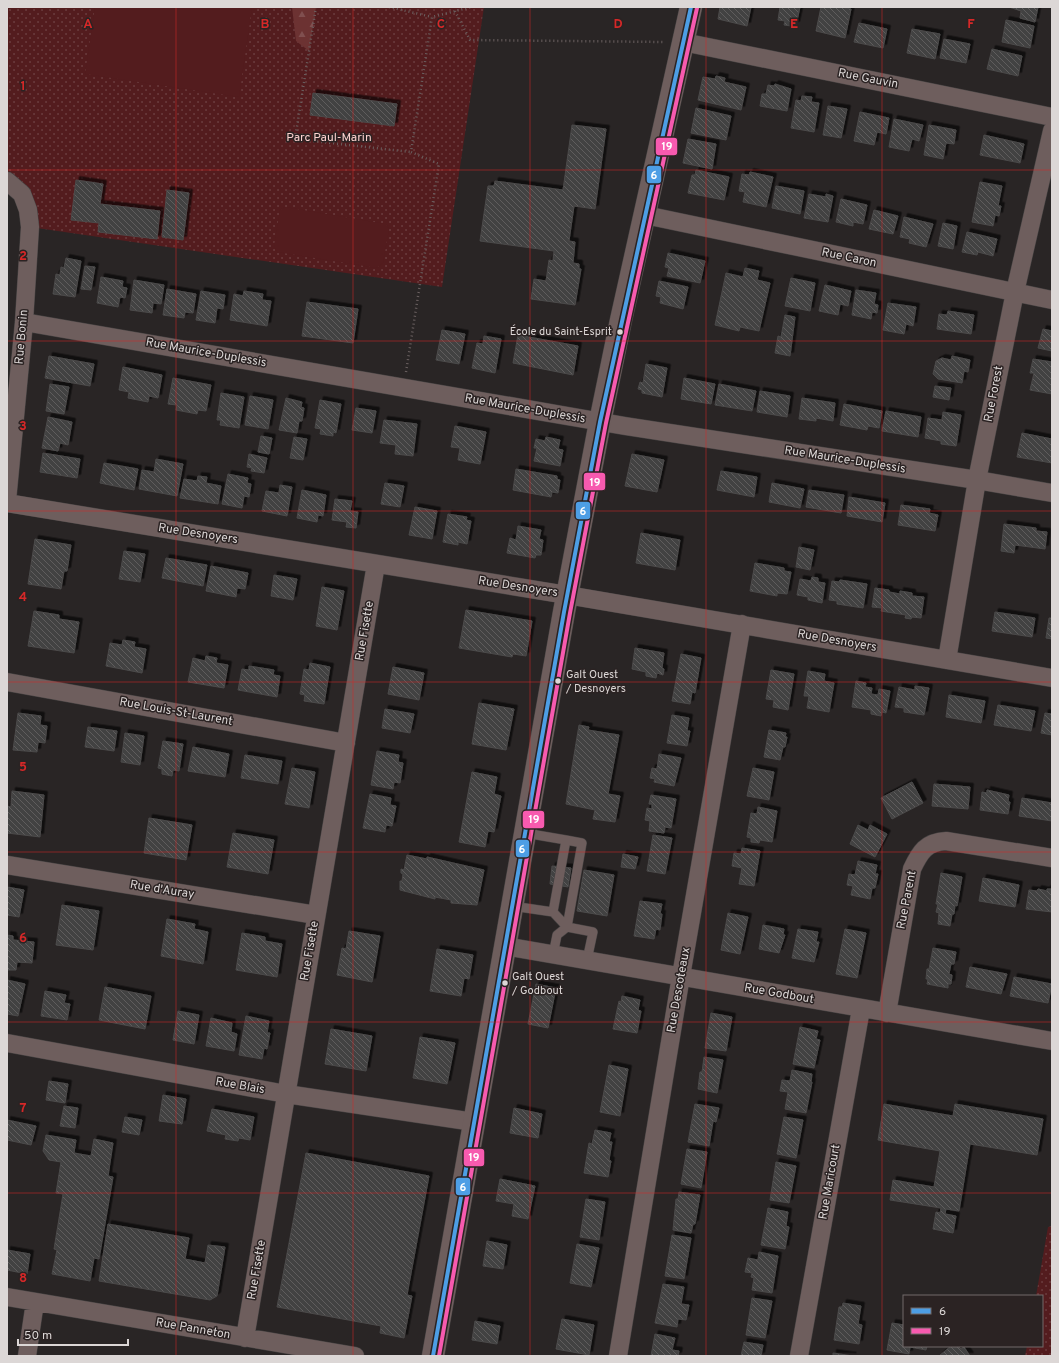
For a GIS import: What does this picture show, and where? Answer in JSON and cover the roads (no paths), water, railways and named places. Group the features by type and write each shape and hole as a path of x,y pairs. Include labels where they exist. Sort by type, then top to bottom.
{"street":[{"path":"433,1356 567,595 600,422 621,320 691,7"},
{"name":"Rue Gauvin","path":"683,42 1052,117"},
{"name":"Rue Forest","path":"947,660 977,480 1015,292 1052,131"},
{"name":"Rue Bonin","path":"7,181 22,194 28,210 30,226 24,322 7,502"},
{"name":"Rue Caron","path":"645,215 1052,300"},
{"name":"Rue Maurice-Duplessis","path":"24,322 600,422 977,480 1052,493"},
{"name":"Rue Desnoyers","path":"7,502 742,624 1052,678"},
{"name":"Rue Fisette","path":"245,1338 376,564"},
{"name":"Rue Descoteaux","path":"618,1356 681,976 742,624"},
{"name":"Rue Louis-St-Laurent","path":"7,682 346,743"},
{"name":"Rue Parent","path":"887,1013 912,869 919,856 929,845 936,842 946,841 1052,858"},
{"name":"Rue d'Auray","path":"7,865 316,915"},
{"name":"Rue Godbout","path":"505,946 1052,1041"},
{"name":"Rue Maricourt","path":"798,1356 861,1009"},
{"name":"Rue Blais","path":"7,1043 286,1094 474,1122"},
{"name":"Rue Panneton","path":"7,1297 356,1356"},
{"path":"27,1356 35,1302"}],"lane":[{"path":"525,833 582,843 567,927 556,935 553,955"},
{"path":"553,912 566,840"},
{"path":"512,906 553,912 567,927 593,932 587,960"}],"place":[{"name":"École du Saint-Esprit","path":"620,332"},
{"name":"Galt Ouest / Desnoyers","path":"558,681"},
{"name":"Galt Ouest / Godbout","path":"505,983"}],"park label":[{"name":"Parc Paul-Marin","path":"329,138"}]}
